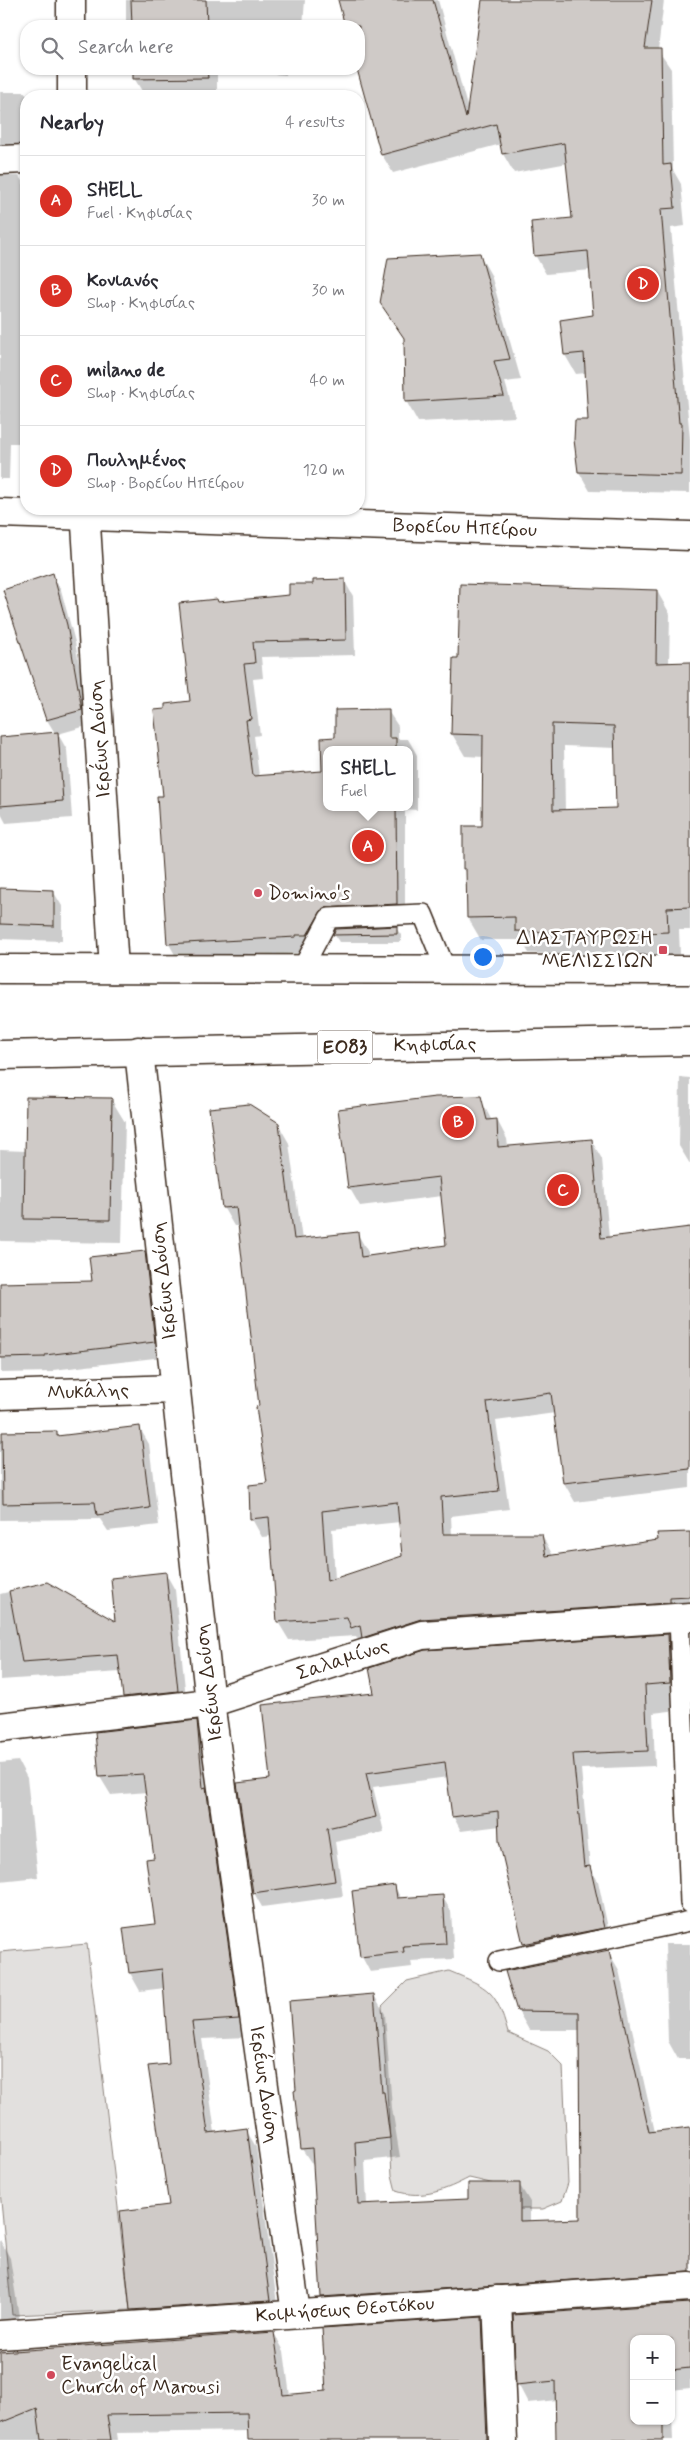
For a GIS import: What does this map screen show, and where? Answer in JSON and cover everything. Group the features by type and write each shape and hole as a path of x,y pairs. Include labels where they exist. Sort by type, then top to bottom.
{"street":[{"path":"71,0 71,20"},
{"path":"72,75 72,90"},
{"path":"0,160 20,159"},
{"name":"Βορείου Ηπείρου","path":"0,513 20,513"},
{"name":"Ιερέως Δούση","path":"85,515 114,969"},
{"name":"Βορείου Ηπείρου","path":"161,515 690,536"},
{"path":"0,969 690,970"},
{"name":"Κηφισίας","path":"0,1055 690,1041"},
{"name":"Ιερέως Δούση","path":"139,1051 210,1703 296,2313"},
{"name":"Μυκάλης","path":"0,1395 175,1389"},
{"name":"Σαλαμίνος","path":"0,1727 210,1703 422,1635 684,1617"},
{"name":"Κοιμήσεως Θεοτόκου","path":"0,2335 690,2287"},
{"path":"497,2300 503,2440"}],"lane":[{"path":"302,969 329,918 423,914 446,970"},
{"path":"684,1617 690,1902"},
{"path":"499,1961 690,1921"}],"shaded area":[{"path":"87,1944 130,2310 12,2315 0,2191 0,1952"},
{"path":"449,1971 474,1982 489,1992 495,1999 508,2033 548,2051 563,2066 568,2183 562,2201 543,2209 517,2209 495,2184 469,2178 443,2190 424,2194 406,2194 396,2191 392,2175 382,2006 407,1981"}],"building":[{"path":"131,0 206,0 207,20 132,20"},
{"path":"338,0 433,0 466,118 482,0 652,0 645,48 661,48 663,165 671,164 675,208 661,209 679,423 682,423 681,475 578,472 574,440 575,420 588,420 584,353 564,355 560,320 593,315 588,251 534,256 531,222 572,218 564,143 502,154 496,124 381,155 365,98 365,90 363,90 359,75 365,75 365,20 343,20"},
{"path":"133,75 208,75 208,78 133,79"},
{"path":"480,253 510,359 494,361 504,396 405,402 404,338 380,303 388,258"},
{"path":"53,573 67,625 82,710 46,720 3,590"},
{"path":"345,579 346,640 253,642 255,663 244,664 251,719 246,720 253,776 322,771 321,738 335,737 335,710 389,709 389,738 396,738 396,746 323,746 323,811 396,811 397,904 323,908 307,935 296,935 296,937 167,944 157,796 163,796 154,710 165,709 165,704 190,701 179,603 217,599 218,602 289,595 289,584 313,584 313,580"},
{"path":"460,584 657,590 656,663 690,662 690,907 667,908 668,932 619,934 515,931 515,917 467,918 466,869 463,869 463,826 482,826 483,735 451,734 453,658 458,658","holes":["552,724 614,726 616,808 553,810"]},
{"path":"58,732 63,801 0,806 0,737"},
{"path":"0,888 54,890 54,926 0,924"},
{"path":"397,926 397,934 333,935 336,929"},
{"path":"481,1096 487,1120 497,1119 498,1147 592,1139 601,1238 690,1227 690,1469 563,1483 551,1393 487,1402 499,1491 441,1497 443,1534 542,1534 546,1556 658,1540 657,1533 690,1532 690,1597 670,1598 670,1603 421,1619 362,1638 360,1625 351,1628 347,1617 277,1622 269,1517 250,1519 249,1485 267,1483 256,1407 259,1406 236,1207 222,1208 209,1108 249,1104 279,1123 294,1239 358,1232 361,1257 446,1245 439,1177 348,1188 338,1109 435,1097","holes":["397,1502 402,1556 327,1581 322,1511"]},
{"path":"26,1097 112,1098 110,1220 24,1219"},
{"path":"145,1251 155,1342 45,1355 45,1357 0,1358 0,1283 92,1281 89,1257"},
{"path":"140,1426 150,1508 97,1515 95,1502 3,1504 2,1432 57,1431 57,1436"},
{"path":"166,1572 178,1691 123,1697 118,1655 22,1662 9,1591 47,1582 115,1621 111,1578"},
{"path":"668,1634 670,1683 645,1685 648,1751 573,1754 584,1867 590,1866 604,1928 523,1944 499,1841 498,1811 452,1817 445,1762 366,1773 376,1817 327,1828 335,1881 253,1893 237,1783 270,1779 262,1705 374,1693 369,1668 425,1650"},
{"path":"197,1720 203,1788 206,1787 239,2019 192,2022 208,2133 247,2128 270,2301 130,2310 120,2211 169,2205 148,2066 169,2064 162,1969 129,1973 123,1928 155,1924 146,1859 154,1858 143,1774 99,1777 95,1732"},
{"path":"395,1885 397,1898 443,1895 446,1944 403,1946 404,1952 360,1957 352,1891"},
{"path":"609,1950 649,2132 690,2127 690,2272 321,2297 312,2148 301,2149 294,2091 296,2090 289,2001 374,1994 382,2092 384,2092 390,2138 355,2142 358,2204 468,2199 468,2183 520,2183 520,2221 580,2219 579,2012 517,2011 505,1971"},
{"path":"690,2303 690,2368 675,2370 675,2335 630,2335 630,2425 663,2425 663,2440 556,2440 555,2381 516,2385 513,2315"},
{"path":"482,2317 487,2440 248,2440 247,2413 107,2415 111,2440 41,2440 37,2408 0,2423 0,2352 274,2332 283,2395 326,2391 322,2328"}],"place":[{"name":"Πουλημένος","path":"643,284"},
{"name":"SHELL","path":"368,846"},
{"name":"Domino's","path":"258,893"},
{"name":"ΔΙΑΣΤΑΥΡΩΣΗ ΜΕΛΙΣΣΙΩΝ","path":"663,950"},
{"name":"Κονιανός","path":"458,1122"},
{"name":"milano de","path":"563,1190"},
{"name":"Evangelical Church of Marousi","path":"51,2375"}]}
